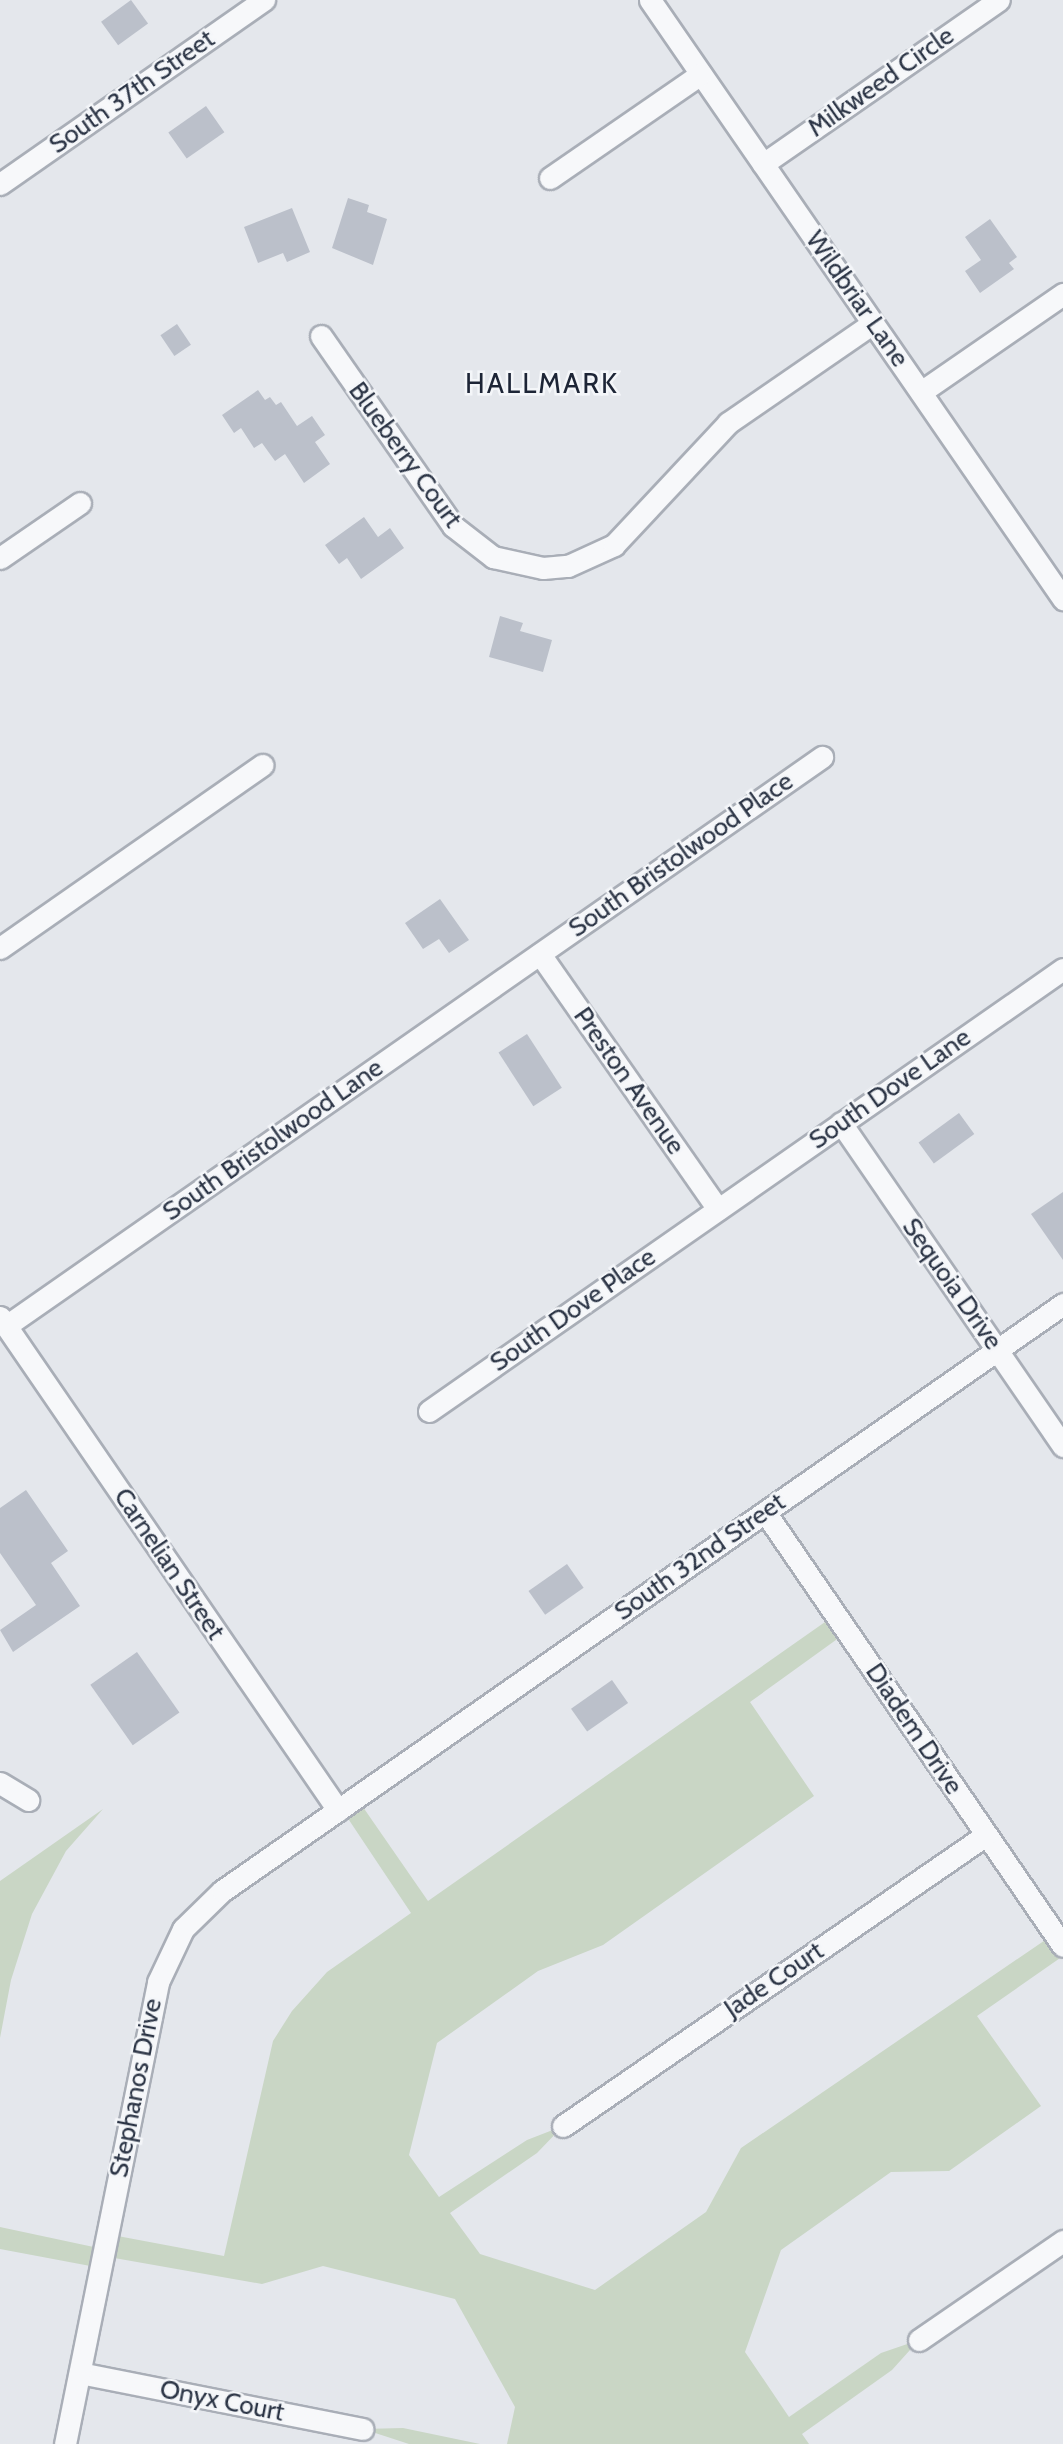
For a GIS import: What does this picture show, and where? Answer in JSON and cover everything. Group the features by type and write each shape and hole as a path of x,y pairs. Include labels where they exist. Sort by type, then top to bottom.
{"street":[{"name":"South 37th Street","path":"0,184 264,0"},
{"name":"Wildbriar Lane","path":"650,0 1063,598"},
{"name":"Milkweed Circle","path":"763,163 999,0"},
{"path":"550,178 701,74"},
{"path":"921,392 1063,294"},
{"name":"Blueberry Court","path":"321,336 453,526 493,557 543,568 568,566 614,545 728,423 873,323"},
{"path":"0,558 80,503"},
{"name":"South Bristolwood Place","path":"540,954 822,757"},
{"path":"0,948 262,765"},
{"name":"Preston Avenue","path":"540,954 718,1209"},
{"name":"South Bristolwood Lane","path":"3,1321 540,954"},
{"name":"South Dove Lane","path":"718,1209 1063,969"},
{"name":"Sequoia Drive","path":"841,1123 1063,1446"},
{"name":"South Dove Place","path":"429,1411 718,1209"},
{"name":"South 32nd Street","path":"338,1810 1063,1304"},
{"name":"Carnelian Street","path":"3,1321 338,1810"},
{"name":"Diadem Drive","path":"765,1512 1063,1946"},
{"path":"0,1783 28,1800"},
{"name":"Stephanos Drive","path":"65,2444 158,1982 167,1957 205,1904 338,1810"},
{"name":"Jade Court","path":"563,2126 986,1835"},
{"path":"919,2340 1063,2241"},
{"name":"Onyx Court","path":"80,2373 363,2428"}],"green space":[{"path":"835,1615 847,1632 750,1702 814,1796 603,1945 538,1971 437,2043 409,2155 439,2197 527,2140 563,2126 537,2153 450,2213 480,2254 595,2290 706,2212 741,2148 1054,1934 1063,1956 977,2016 1041,2106 949,2171 891,2172 781,2250 745,2352 789,2417 881,2353 919,2340 892,2370 802,2434 809,2444 507,2444 515,2407 455,2299 323,2266 262,2284 103,2256 101,2268 0,2249 0,2227 103,2249 107,2234 224,2256 273,2041 292,2011 327,1972 411,1913 341,1808 356,1797 428,1901"},
{"path":"103,1809 66,1851 32,1914 11,1980 0,2038 0,1881"},
{"path":"403,2428 480,2444 409,2444 363,2429"}],"building":[{"path":"131,0 148,23 118,45 101,22"},
{"path":"206,106 224,132 187,159 168,132"},
{"path":"348,198 369,205 367,212 387,219 373,265 332,248"},
{"path":"292,208 310,252 287,262 283,253 258,263 244,227"},
{"path":"990,219 1017,257 1009,263 1014,269 980,293 965,271 981,260 965,237"},
{"path":"177,324 191,345 174,356 160,335"},
{"path":"258,390 265,400 270,397 276,405 281,402 297,426 312,416 325,435 315,442 330,464 304,483 285,454 275,461 262,443 254,448 241,428 234,433 222,415"},
{"path":"364,517 378,537 390,528 404,548 361,579 347,558 339,564 325,545"},
{"path":"500,616 523,623 520,631 552,640 543,672 489,657"},
{"path":"440,899 469,940 449,953 439,939 423,949 405,923"},
{"path":"527,1034 562,1088 533,1106 498,1053"},
{"path":"959,1113 974,1134 934,1163 919,1142"},
{"path":"1063,1192 1063,1260 1031,1214"},
{"path":"26,1490 68,1551 51,1563 80,1606 13,1652 0,1630 36,1605 0,1553 0,1508"},
{"path":"567,1564 584,1588 545,1615 528,1591"},
{"path":"137,1652 179,1713 133,1745 90,1685"},
{"path":"612,1680 628,1703 587,1732 571,1709"}],"district":[{"name":"HALLMARK","path":"542,383"}]}
